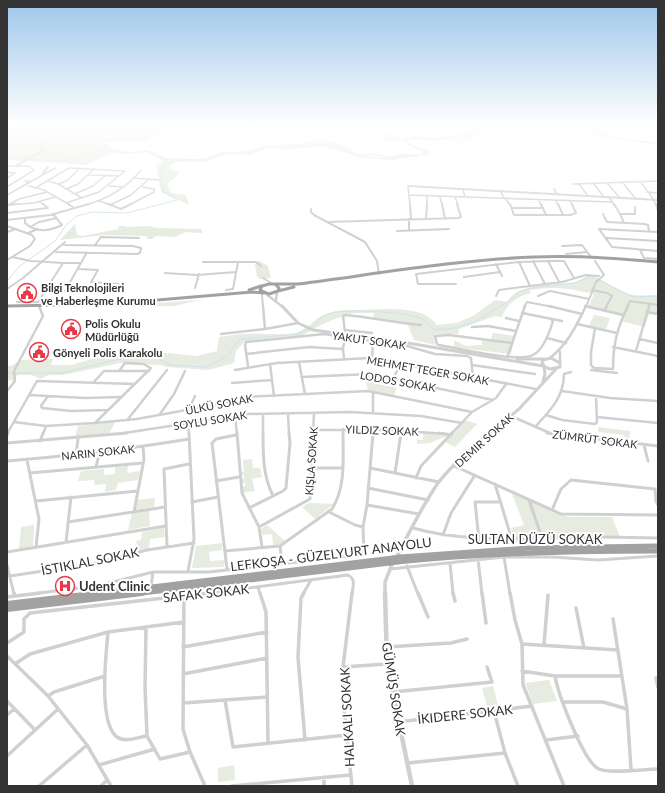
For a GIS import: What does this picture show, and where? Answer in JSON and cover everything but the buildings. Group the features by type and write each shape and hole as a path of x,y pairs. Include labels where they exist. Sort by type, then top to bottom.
{"highway":[{"path":"7,305 136,301 245,290 273,284 298,284 512,258 591,257 658,262"},
{"path":"7,305 39,306 123,304 243,293 264,294 312,284 468,264 526,259 591,258 652,263"},
{"path":"526,259 658,262"},
{"path":"273,284 278,286 278,291"},
{"path":"262,286 260,290 264,294"},
{"name":"LEFKOŞA - GÜZELYURT ANAYOLU","path":"7,609 394,561 467,550 571,546 658,546"},
{"name":"LEFKOŞA - GÜZELYURT ANAYOLU","path":"7,604 371,560 394,561 479,554 658,551"}],"street":[{"path":"16,166 26,161"},
{"path":"7,166 29,166 34,170 7,187"},
{"path":"7,195 45,172 48,167"},
{"path":"7,195 55,168"},
{"path":"38,187 67,169 80,168 125,171 109,186 99,192 66,203"},
{"path":"58,184 68,180 80,168"},
{"path":"66,189 78,184 95,169"},
{"path":"7,220 25,219 53,214 99,201 124,187 141,170"},
{"path":"7,172 15,173 7,178"},
{"path":"89,175 120,176"},
{"path":"74,194 93,186 105,176"},
{"path":"134,178 159,180"},
{"path":"110,205 130,196 143,187 149,179"},
{"path":"19,180 38,187 74,208"},
{"path":"48,181 58,184 82,198"},
{"path":"641,182 654,200 658,211"},
{"path":"573,184 658,182"},
{"path":"607,183 619,197"},
{"path":"623,183 635,198"},
{"path":"579,184 588,196"},
{"path":"594,184 604,196"},
{"path":"109,186 124,187"},
{"path":"409,230 410,219 408,186 658,200"},
{"path":"99,201 121,209 154,192 154,188 143,187"},
{"path":"554,189 557,194"},
{"path":"463,190 465,198"},
{"path":"7,205 19,199 47,192"},
{"path":"501,192 512,208 514,215 563,216 576,213 570,201"},
{"path":"647,192 658,193"},
{"path":"409,195 612,202"},
{"path":"426,219 427,196"},
{"path":"7,205 40,202 55,197"},
{"path":"440,197 445,219"},
{"path":"328,222 458,218 461,217 454,197"},
{"path":"609,197 624,223"},
{"path":"538,199 546,216"},
{"path":"556,201 563,216"},
{"path":"7,213 48,208 40,202"},
{"path":"512,208 543,208"},
{"path":"620,214 635,214 636,208"},
{"path":"311,209 311,212 314,215 365,242 377,261 379,274"},
{"path":"25,219 25,224 30,227 45,231 62,225 53,214"},
{"path":"603,214 608,222 646,224 648,225 649,231"},
{"path":"30,227 39,222 57,218"},
{"path":"7,226 34,236 34,242 7,260"},
{"path":"7,232 16,229"},
{"path":"28,233 38,229"},
{"path":"397,231 449,229"},
{"path":"658,232 599,229 607,238 612,247 658,251"},
{"path":"95,245 101,237 139,238"},
{"path":"607,238 658,241"},
{"path":"7,289 22,279 46,257 56,252 65,244 133,246 141,248 140,253 137,254 86,254 56,252"},
{"path":"562,246 582,245 591,257"},
{"path":"639,249 644,258 658,262"},
{"path":"566,254 587,252"},
{"path":"79,270 98,270 91,282 119,284 114,292 65,291 79,270 86,254"},
{"path":"12,257 41,262 81,263"},
{"path":"533,261 544,284"},
{"path":"456,284 418,284 416,274 496,264 533,261 564,261 574,278"},
{"path":"548,261 559,282"},
{"path":"542,383 545,374 542,363 546,359 560,352 577,324 598,278 604,275 595,261"},
{"path":"203,262 256,262 261,266"},
{"path":"226,290 233,289 238,262"},
{"path":"519,262 530,286"},
{"path":"17,302 38,302 63,263"},
{"path":"496,264 502,276"},
{"path":"165,273 199,274 236,272"},
{"path":"464,276 500,272"},
{"path":"195,288 199,274"},
{"path":"496,296 499,290 559,282 591,274 598,278"},
{"path":"262,286 263,278 273,284"},
{"path":"592,290 607,293 612,296 604,311"},
{"path":"276,300 278,291"},
{"path":"538,296 550,291 589,299"},
{"path":"265,329 264,294 276,300 298,323 314,329 438,348 496,355 533,356 547,338 553,321 551,319"},
{"path":"508,355 524,305 529,301 582,314"},
{"path":"591,368 614,370 613,347 623,315 630,301 658,304"},
{"path":"636,351 650,303"},
{"path":"7,391 15,380 14,373 43,316 39,306"},
{"path":"585,306 623,315"},
{"path":"647,312 658,314"},
{"path":"522,313 562,321"},
{"path":"345,331 343,316 345,315 372,317 390,322 421,325"},
{"path":"506,318 520,321"},
{"path":"221,334 265,329 298,323"},
{"path":"577,324 617,333"},
{"path":"472,327 488,326 516,331"},
{"path":"591,368 590,352 595,328"},
{"path":"314,329 372,334"},
{"path":"345,331 543,366 548,369 556,369"},
{"name":"YAKUT SOKAK","path":"246,354 246,342 321,334 373,340 414,347 435,354 467,356 471,358 472,365"},
{"path":"512,343 436,335 437,344 520,359 556,360 560,363"},
{"path":"344,359 343,349 346,337"},
{"path":"547,338 566,343"},
{"path":"639,339 658,343"},
{"path":"372,358 373,340"},
{"path":"613,347 658,356"},
{"path":"248,366 246,354 306,348 343,349"},
{"path":"435,354 438,348"},
{"path":"560,352 560,363"},
{"name":"MEHMET TEGER SOKAK","path":"235,370 248,366 270,364 372,358 536,389"},
{"path":"300,362 305,394"},
{"path":"95,423 151,368 149,365 127,363 123,364 119,371"},
{"path":"393,379 401,363"},
{"name":"DEMIR SOKAK","path":"405,541 419,514 439,482 477,443 511,416 556,369 560,367 560,363"},
{"path":"270,364 274,396"},
{"path":"473,377 472,365 536,374"},
{"path":"591,368 617,373"},
{"path":"128,420 167,370"},
{"path":"93,384 103,372 149,371"},
{"path":"160,415 174,394 185,371"},
{"path":"535,427 546,415 562,391 564,374 571,372"},
{"name":"LODOS SOKAK","path":"302,377 365,374 493,400"},
{"path":"232,384 272,380"},
{"path":"7,435 8,430 38,381 93,384 134,384"},
{"path":"7,382 13,384"},
{"path":"416,478 421,466 472,412 493,400 506,384"},
{"name":"ÜLKÜ SOKAK","path":"14,422 46,426 95,423 160,415 219,404 229,400 242,398 363,391 472,412"},
{"path":"562,391 596,396 658,401"},
{"path":"373,392 373,414"},
{"path":"29,395 85,398 120,397"},
{"path":"48,396 41,406 42,408 108,410"},
{"path":"189,410 195,396"},
{"path":"546,415 562,420 593,424 596,423 596,396"},
{"path":"258,528 310,500 314,413"},
{"name":"SOYLU SOKAK","path":"7,443 78,439 140,432 246,414 314,413 421,416 462,423"},
{"path":"263,414 264,469 268,488 273,496"},
{"path":"249,508 284,490 286,486 290,443 288,414"},
{"path":"235,416 239,477 242,496 258,528 262,547"},
{"name":"ZÜMRÜT SOKAK","path":"511,416 553,434 658,446"},
{"path":"597,417 658,423"},
{"path":"188,423 194,543 188,571"},
{"path":"40,441 46,426"},
{"path":"225,551 280,546 329,512 338,501 343,468 343,429"},
{"path":"314,430 373,429 430,432 451,435"},
{"path":"7,597 104,585 153,572 204,572 359,555 364,552 363,527 367,504 373,429"},
{"path":"395,473 401,431"},
{"path":"227,569 216,482 213,440 236,435"},
{"path":"76,454 78,439"},
{"name":"NARIN SOKAK","path":"7,461 142,447 189,439"},
{"path":"644,445 648,461"},
{"path":"134,512 144,456 142,447"},
{"path":"96,467 100,451"},
{"path":"27,460 36,501 38,519 36,547"},
{"path":"30,473 143,463"},
{"path":"167,546 164,470 166,467 189,464"},
{"path":"454,466 552,510 568,515 658,515"},
{"path":"312,468 343,468"},
{"path":"370,468 439,482"},
{"path":"443,535 451,513 475,475"},
{"path":"216,482 239,477"},
{"path":"552,510 565,483 572,480 655,489 656,501 658,505"},
{"path":"495,484 512,540"},
{"path":"368,488 428,500"},
{"path":"36,501 138,491"},
{"path":"66,542 71,497"},
{"path":"192,502 218,497"},
{"path":"529,500 542,538"},
{"path":"479,540 475,502 501,502"},
{"path":"367,504 419,514"},
{"path":"68,522 165,507"},
{"path":"329,512 355,525 363,527"},
{"path":"7,552 166,526"},
{"name":"SULTAN DÜZÜ SOKAK","path":"413,528 462,539 479,540 568,537 658,538"},
{"path":"568,537 571,546"},
{"name":"GÜMÜŞ SOKAK","path":"405,541 386,576 384,586 387,664 406,763 412,786"},
{"name":"İSTIKLAL SOKAK","path":"10,576 97,563 167,546 194,543"},
{"path":"280,546 282,563"},
{"path":"596,551 598,560"},
{"path":"394,561 407,566 504,557 552,557 598,560 658,556"},
{"path":"504,557 515,620 522,644 523,684 564,786"},
{"path":"478,559 486,623"},
{"path":"450,563 452,591 455,601"},
{"path":"7,565 15,596"},
{"path":"407,566 428,616"},
{"path":"151,586 153,572"},
{"name":"SAFAK SOKAK","path":"7,643 24,632 23,619 30,613 183,596 348,575 352,577 354,581 345,645 344,667"},
{"path":"305,740 298,657 301,598 311,579"},
{"path":"184,587 183,729 190,752 205,786"},
{"path":"258,587 266,612 268,742"},
{"path":"544,645 548,595"},
{"path":"576,608 584,648"},
{"path":"612,619 627,709 631,769"},
{"path":"15,664 30,654 108,632 184,622"},
{"path":"146,626 145,687 147,736 160,759 190,752"},
{"path":"108,632 105,676 106,708 109,728 112,735 118,738 125,739 147,736"},
{"path":"183,647 267,632"},
{"path":"386,647 452,643 467,639"},
{"path":"522,644 618,650"},
{"path":"7,656 48,696 87,745 111,786"},
{"path":"183,674 267,658"},
{"path":"352,786 343,698 344,667 387,664"},
{"path":"392,692 492,682 487,667"},
{"path":"522,671 555,676 622,676"},
{"path":"48,696 54,692 105,676"},
{"path":"555,676 562,702 593,765 604,771 658,769"},
{"path":"656,678 658,687"},
{"path":"183,703 267,697"},
{"path":"225,700 233,746 268,742 320,740 347,735"},
{"path":"7,701 35,730"},
{"path":"562,702 603,702 627,709"},
{"name":"İKIDERE SOKAK","path":"398,722 532,706"},
{"path":"7,715 14,709"},
{"path":"7,756 58,709"},
{"path":"494,711 505,753 518,786"},
{"path":"546,740 578,736"},
{"path":"39,786 87,745"},
{"path":"99,765 155,749"},
{"path":"406,763 505,753"},
{"path":"232,786 350,775"},
{"path":"324,777 324,786"},
{"path":"101,786 107,780"}],"shaded area":[{"path":"23,161 95,161 87,165"},
{"path":"163,161 209,161 176,162 172,164 169,169 179,172 167,185 171,193 186,195 189,205 161,192 156,165"},
{"path":"75,224 77,235 83,236 118,229 119,226 202,229 202,233 186,232 175,237 156,236 152,239 147,239 147,236 105,235 60,240"},
{"path":"259,261 268,266 271,278 260,279 257,276 255,265"},
{"path":"587,276 592,276 606,282 627,294 658,295 658,315 649,314 645,327 621,321 623,316 588,308 594,294 562,288 546,288 529,290 531,293 513,301 506,308 502,317 495,316 459,329 458,334 434,334 435,345 414,340 408,325 373,319 374,313 354,313 325,323 297,338 244,342 236,351 234,363 208,370 120,363 63,375 49,375 40,379 32,375 17,375 14,381 7,380 7,366 11,366 21,360 53,359 51,365 71,365 95,358 146,351 197,356 217,351 219,337 243,334 295,333 304,329 318,318 330,312 392,309 413,311 423,314 431,319 436,325 457,323 473,316 495,300 507,302 513,295 529,287 576,282"},
{"path":"200,300 174,306 102,307"},
{"path":"594,315 610,318 606,329 589,326"},
{"path":"493,333 515,336 511,354 454,347 454,340 466,346 482,345 482,340 490,341"},
{"path":"364,375 381,377 377,384 397,388 394,395 368,390"},
{"path":"465,420 477,424 455,447 445,442"},
{"path":"115,422 109,434 75,438 78,426"},
{"path":"598,427 630,431 629,442 626,441 624,435 598,432"},
{"path":"423,433 447,436 430,443 417,444 417,440 423,440"},
{"path":"252,459 253,468 260,468 262,477 252,479 255,491 243,493 242,487 245,486 245,483 242,483 244,475 241,475 241,472 244,471 243,460"},
{"path":"128,466 127,473 140,471 138,480 118,483 116,490 105,492 106,484 95,485 94,480 78,481 81,471 104,469 104,475 115,474 115,467"},
{"path":"511,491 549,507 551,512 569,517 612,517 620,537 516,542 511,528 524,525"},
{"path":"155,498 154,507 136,510 137,500"},
{"path":"311,502 334,504 315,519 302,507"},
{"path":"149,510 150,526 128,530 132,513"},
{"path":"34,525 33,546 19,549 21,527"},
{"path":"267,525 285,541 280,545 273,545 272,534 262,535 261,529"},
{"path":"164,528 165,537 150,539 149,548 139,550 136,541 141,540 142,532"},
{"path":"222,543 222,550 209,552 210,561 225,560 224,567 192,568 196,546"},
{"path":"549,680 557,701 533,704 525,683"},
{"path":"493,686 499,709 488,710 482,688"},
{"path":"234,765 235,780 218,782 218,768"}],"waterway":[{"path":"7,281 20,266 55,241 67,224 77,216 92,212 127,213 177,200 164,192 161,183 161,170 162,167 168,163 179,161"},
{"path":"311,328 325,315 347,311 404,314 423,319 434,330 455,328 475,322 509,301 514,295 521,291 538,287 574,283 591,276 633,297 658,296"},
{"path":"7,373 62,373 128,357 156,357 169,365 206,367 228,356 238,341 242,339 297,334 308,329"}],"place":[{"name":"Bilgi Teknolojileri ve Haberleşme Kurumu","path":"27,293"},
{"name":"Polis Okulu Müdürlüğü","path":"71,329"},
{"name":"Gönyeli Polis Karakolu","path":"39,352"},
{"name":"Udent Clinic","path":"65,586"}]}
